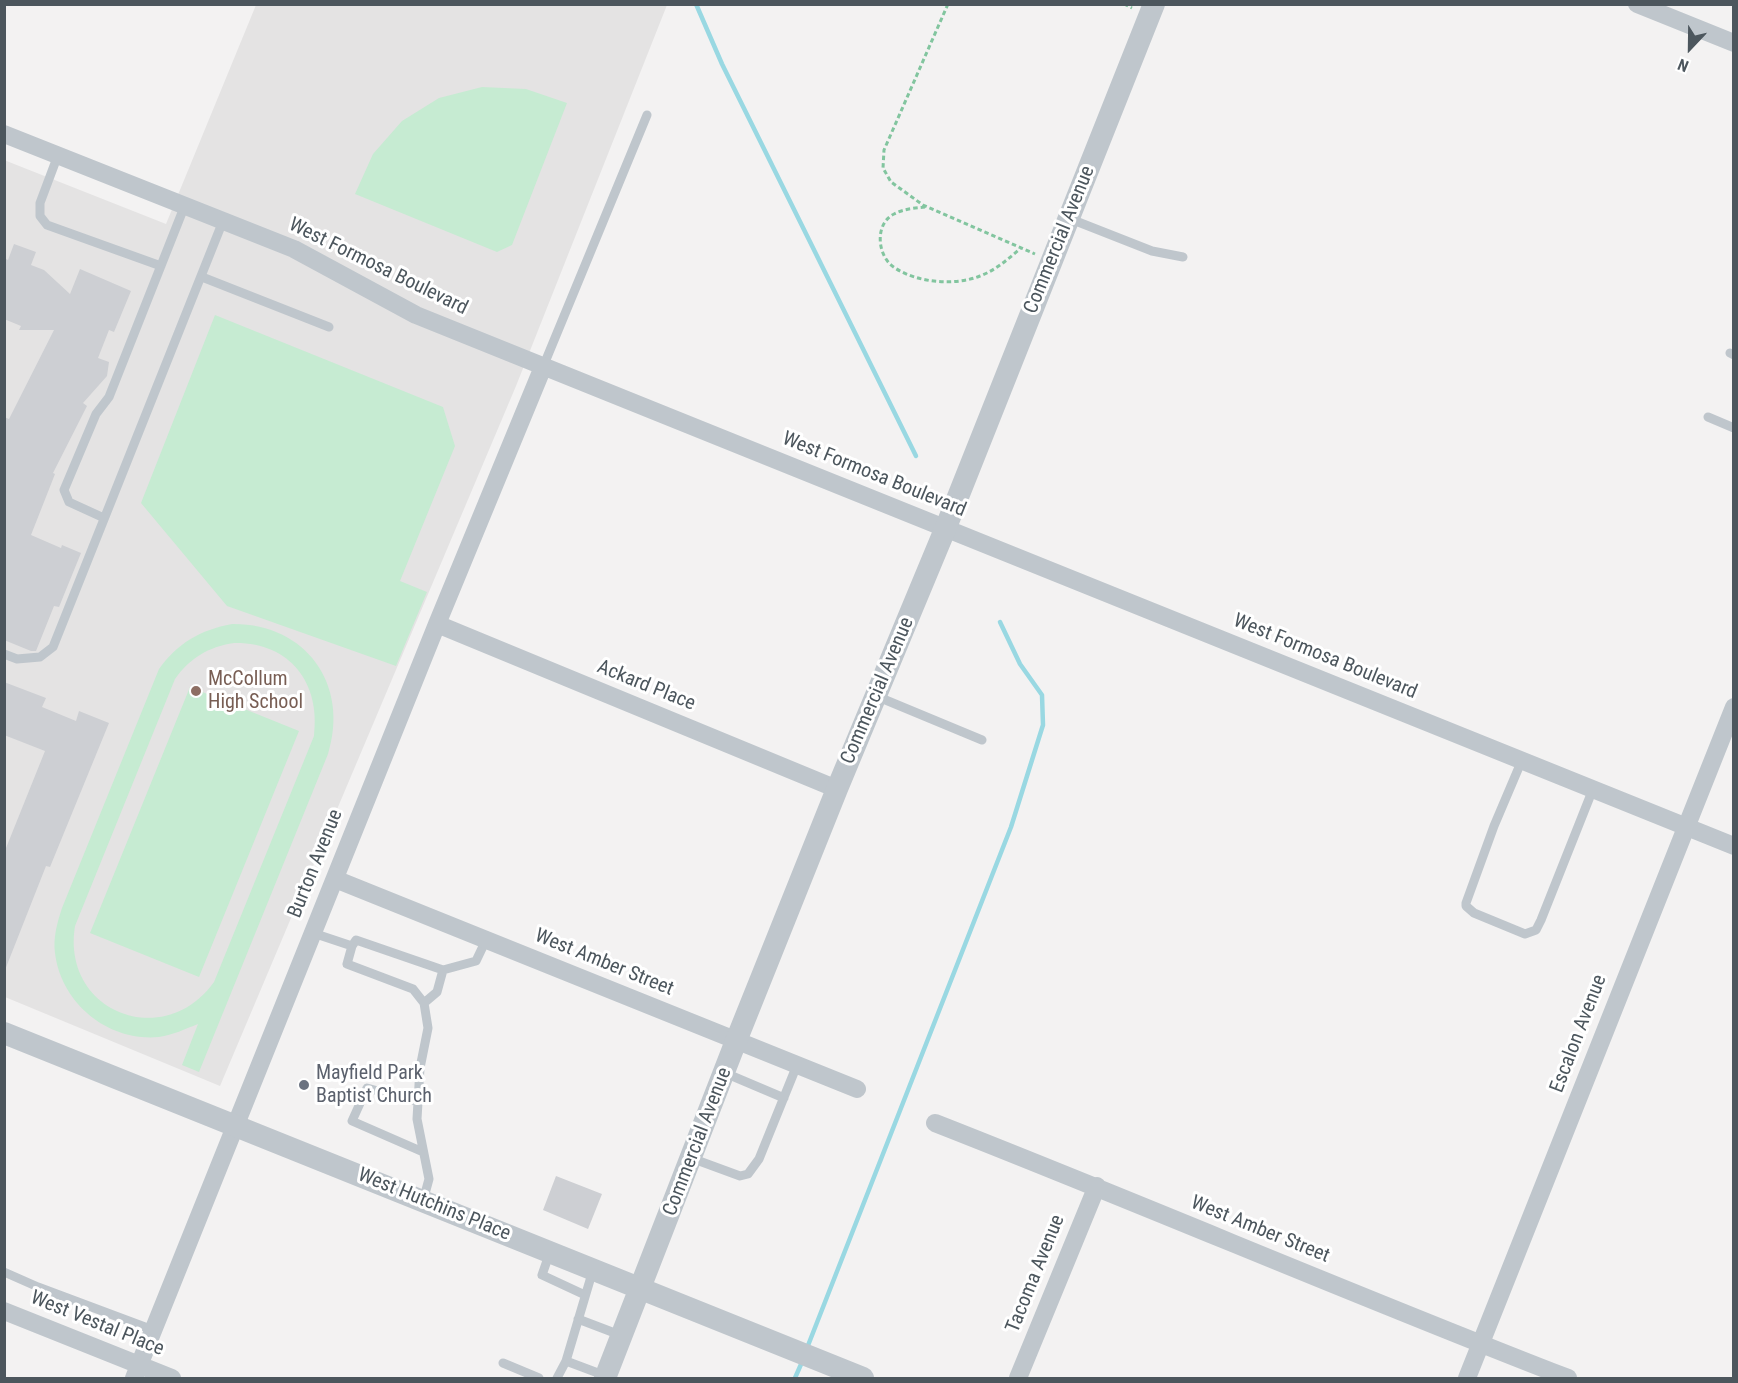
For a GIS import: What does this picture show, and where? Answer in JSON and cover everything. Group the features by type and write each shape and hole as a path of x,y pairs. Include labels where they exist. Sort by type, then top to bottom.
{"street":[{"name":"Commercial Avenue","path":"606,1377 736,1041 837,789 946,527 1154,4"},
{"path":"1637,4 1734,43"},
{"name":"West Formosa Boulevard","path":"4,134 294,249 416,315 1734,846"},
{"name":"Burton Avenue","path":"137,1372 437,624 543,367"},
{"name":"Ackard Place","path":"437,624 837,789"},
{"name":"Escalon Avenue","path":"1467,1378 1734,707"},
{"name":"West Amber Street","path":"335,879 857,1089"},
{"name":"West Hutchins Place","path":"4,1033 863,1378"},
{"name":"West Amber Street","path":"935,1123 1097,1186 1481,1345 1568,1378"},
{"name":"Tacoma Avenue","path":"1017,1378 1097,1186"},
{"name":"West Vestal Place","path":"4,1311 137,1372 172,1378"}],"lane":[{"path":"543,367 647,115"},
{"path":"58,155 40,203 40,216 47,225 161,267"},
{"path":"104,518 69,502 64,490 96,414 109,397 185,205"},
{"path":"1068,218 1152,251 1183,256"},
{"path":"4,654 17,658 40,657 53,647 223,220"},
{"path":"202,277 329,327"},
{"path":"1708,417 1734,428"},
{"path":"876,696 982,740"},
{"path":"1522,760 1494,826 1466,903 1466,906 1474,913 1526,934 1536,930 1593,789"},
{"path":"313,933 352,946"},
{"path":"423,1201 429,1179 417,1119 420,1068 428,1028 424,1003 413,989 347,964 356,939 443,970 476,961 486,939"},
{"path":"424,1003 437,992 443,970"},
{"path":"691,1158 740,1176 748,1174 759,1159 797,1065"},
{"path":"724,1073 784,1098"},
{"path":"418,1102 367,1088 352,1121 423,1152"},
{"path":"550,1252 542,1275 585,1295"},
{"path":"557,1378 566,1361 593,1270"},
{"path":"4,1272 153,1330"},
{"path":"578,1319 622,1336"},
{"path":"566,1361 606,1377"},
{"path":"503,1363 539,1378"}],"path":[{"path":"948,4 884,150 883,168 891,182 928,207 1051,261"},
{"path":"928,207 892,214 884,223 879,236 883,253 893,268 919,278 957,282 978,277 998,267 1021,248"}],"shaded area":[{"name":"McCollum High School","path":"256,5 667,5 516,386 220,1086 5,997 4,160 166,224"}],"green space":[{"path":"482,87 526,89 567,103 512,245 497,252 355,194 373,154 402,121 439,98"},
{"path":"215,315 443,407 455,446 400,581 427,592 396,666 227,606 141,503"},
{"path":"232,624 258,626 281,634 300,646 316,662 327,682 333,704 333,728 328,754 199,1072 182,1065 198,1024 159,1037 140,1037 105,1026 77,1003 67,988 59,971 55,942 62,908 159,669 182,645 200,634","holes":["234,643 254,644 285,658 297,669 312,699 315,716 314,736 214,982 193,1003 169,1015 144,1018 120,1012 100,1000 84,981 75,956 75,926 175,679 193,659 216,647"]},
{"path":"190,687 299,731 199,977 90,933"}],"building":[{"path":"14,244 36,252 31,265 44,270 70,294 80,269 131,291 114,332 109,330 98,358 109,362 107,376 83,403 87,406 53,473 55,474 31,535 61,548 62,545 81,553 59,607 54,606 36,651 4,640 4,417 9,419 54,330 19,330 21,326 4,319 4,258 8,260"},
{"path":"4,682 46,698 42,707 76,721 79,711 109,723 50,867 46,866 5,970 4,853 45,751 4,735"},
{"path":"556,1176 602,1194 588,1229 543,1210"}],"waterway":[{"path":"696,4 722,64 916,456"},
{"path":"807,1348 1011,827 1043,725 1042,695 1020,664 1000,622"},
{"path":"795,1378 802,1362"}],"place":[{"name":"McCollum High School","path":"196,691"},
{"name":"Mayfield Park Baptist Church","path":"304,1085"}]}
